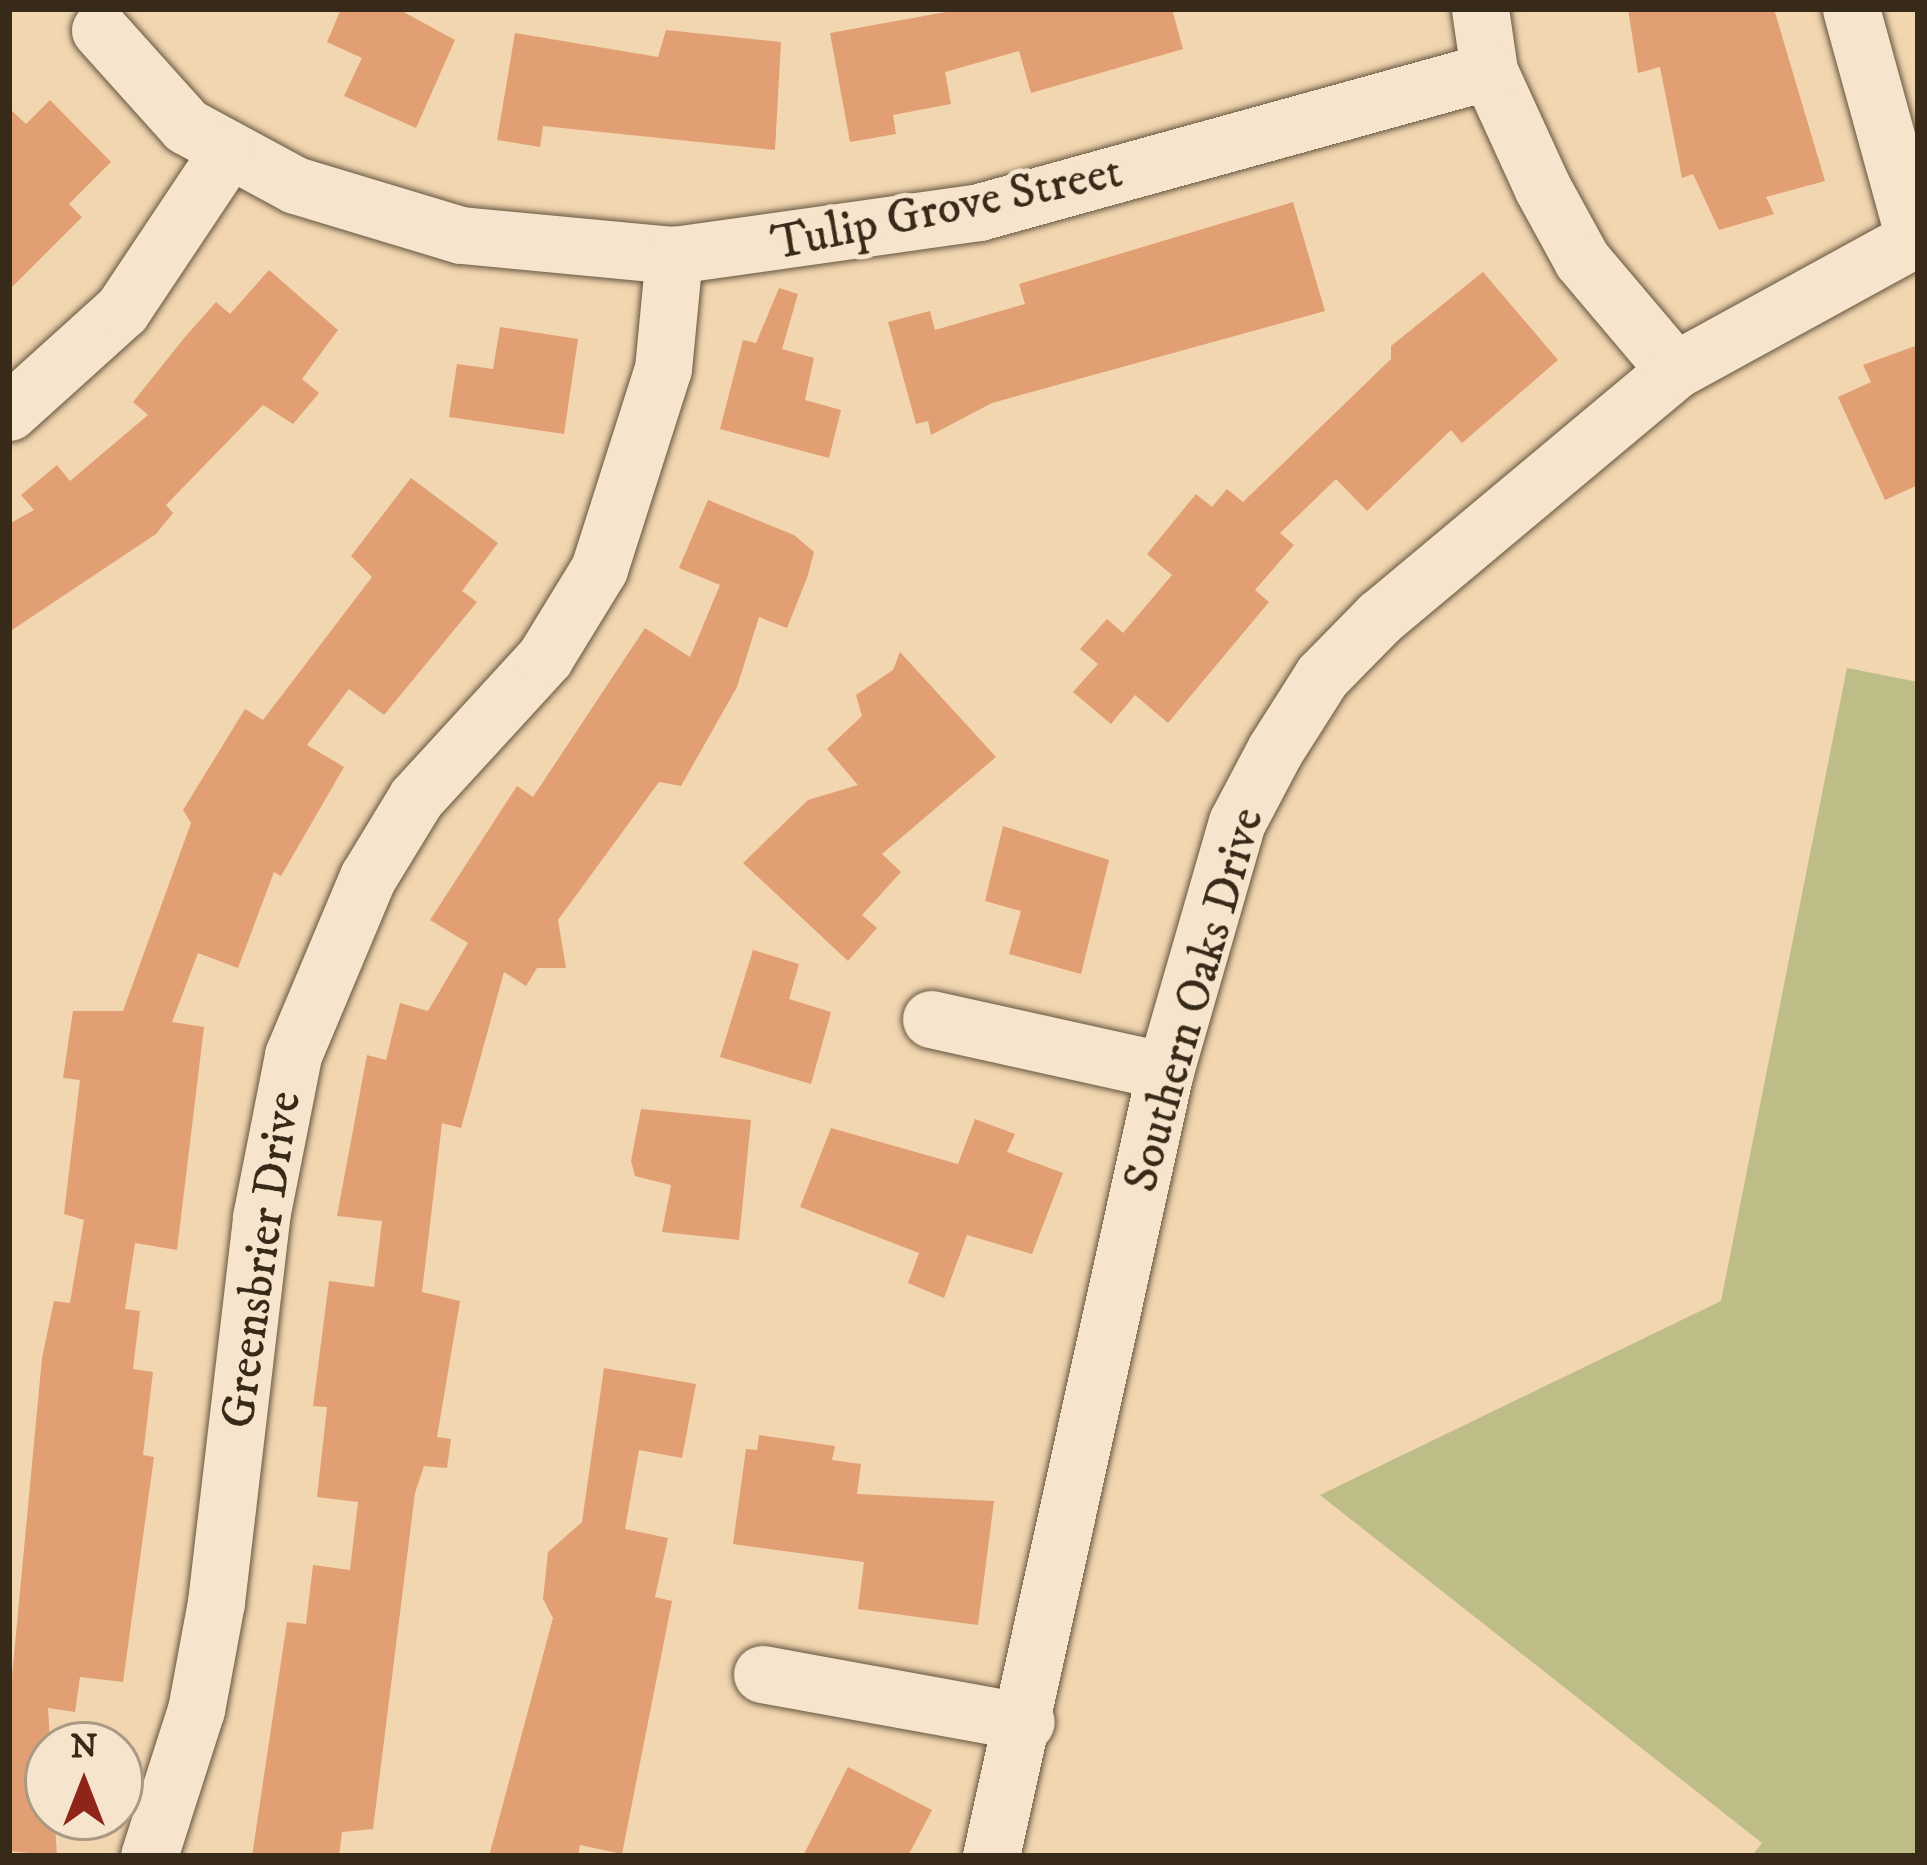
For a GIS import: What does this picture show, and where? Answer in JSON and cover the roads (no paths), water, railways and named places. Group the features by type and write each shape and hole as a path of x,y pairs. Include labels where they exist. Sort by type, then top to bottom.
{"street":[{"path":"1480,9 1489,71 1582,260 1675,370"},
{"path":"1852,9 1916,237"},
{"name":"Tulip Grove Street","path":"100,30 186,126 226,154 461,235 674,255 979,212 1489,71"},
{"path":"9,412 122,310 226,154"},
{"name":"Southern Oaks Drive","path":"991,1856 1026,1722 1165,1071 1237,822 1322,676 1675,370 1916,237"},
{"name":"Greensbrier Drive","path":"149,1856 212,1624 261,1217 293,1055 368,877 416,798 545,657 599,569 663,369 674,255"},
{"path":"931,1019 1165,1071"},
{"path":"762,1674 1026,1722"}]}
